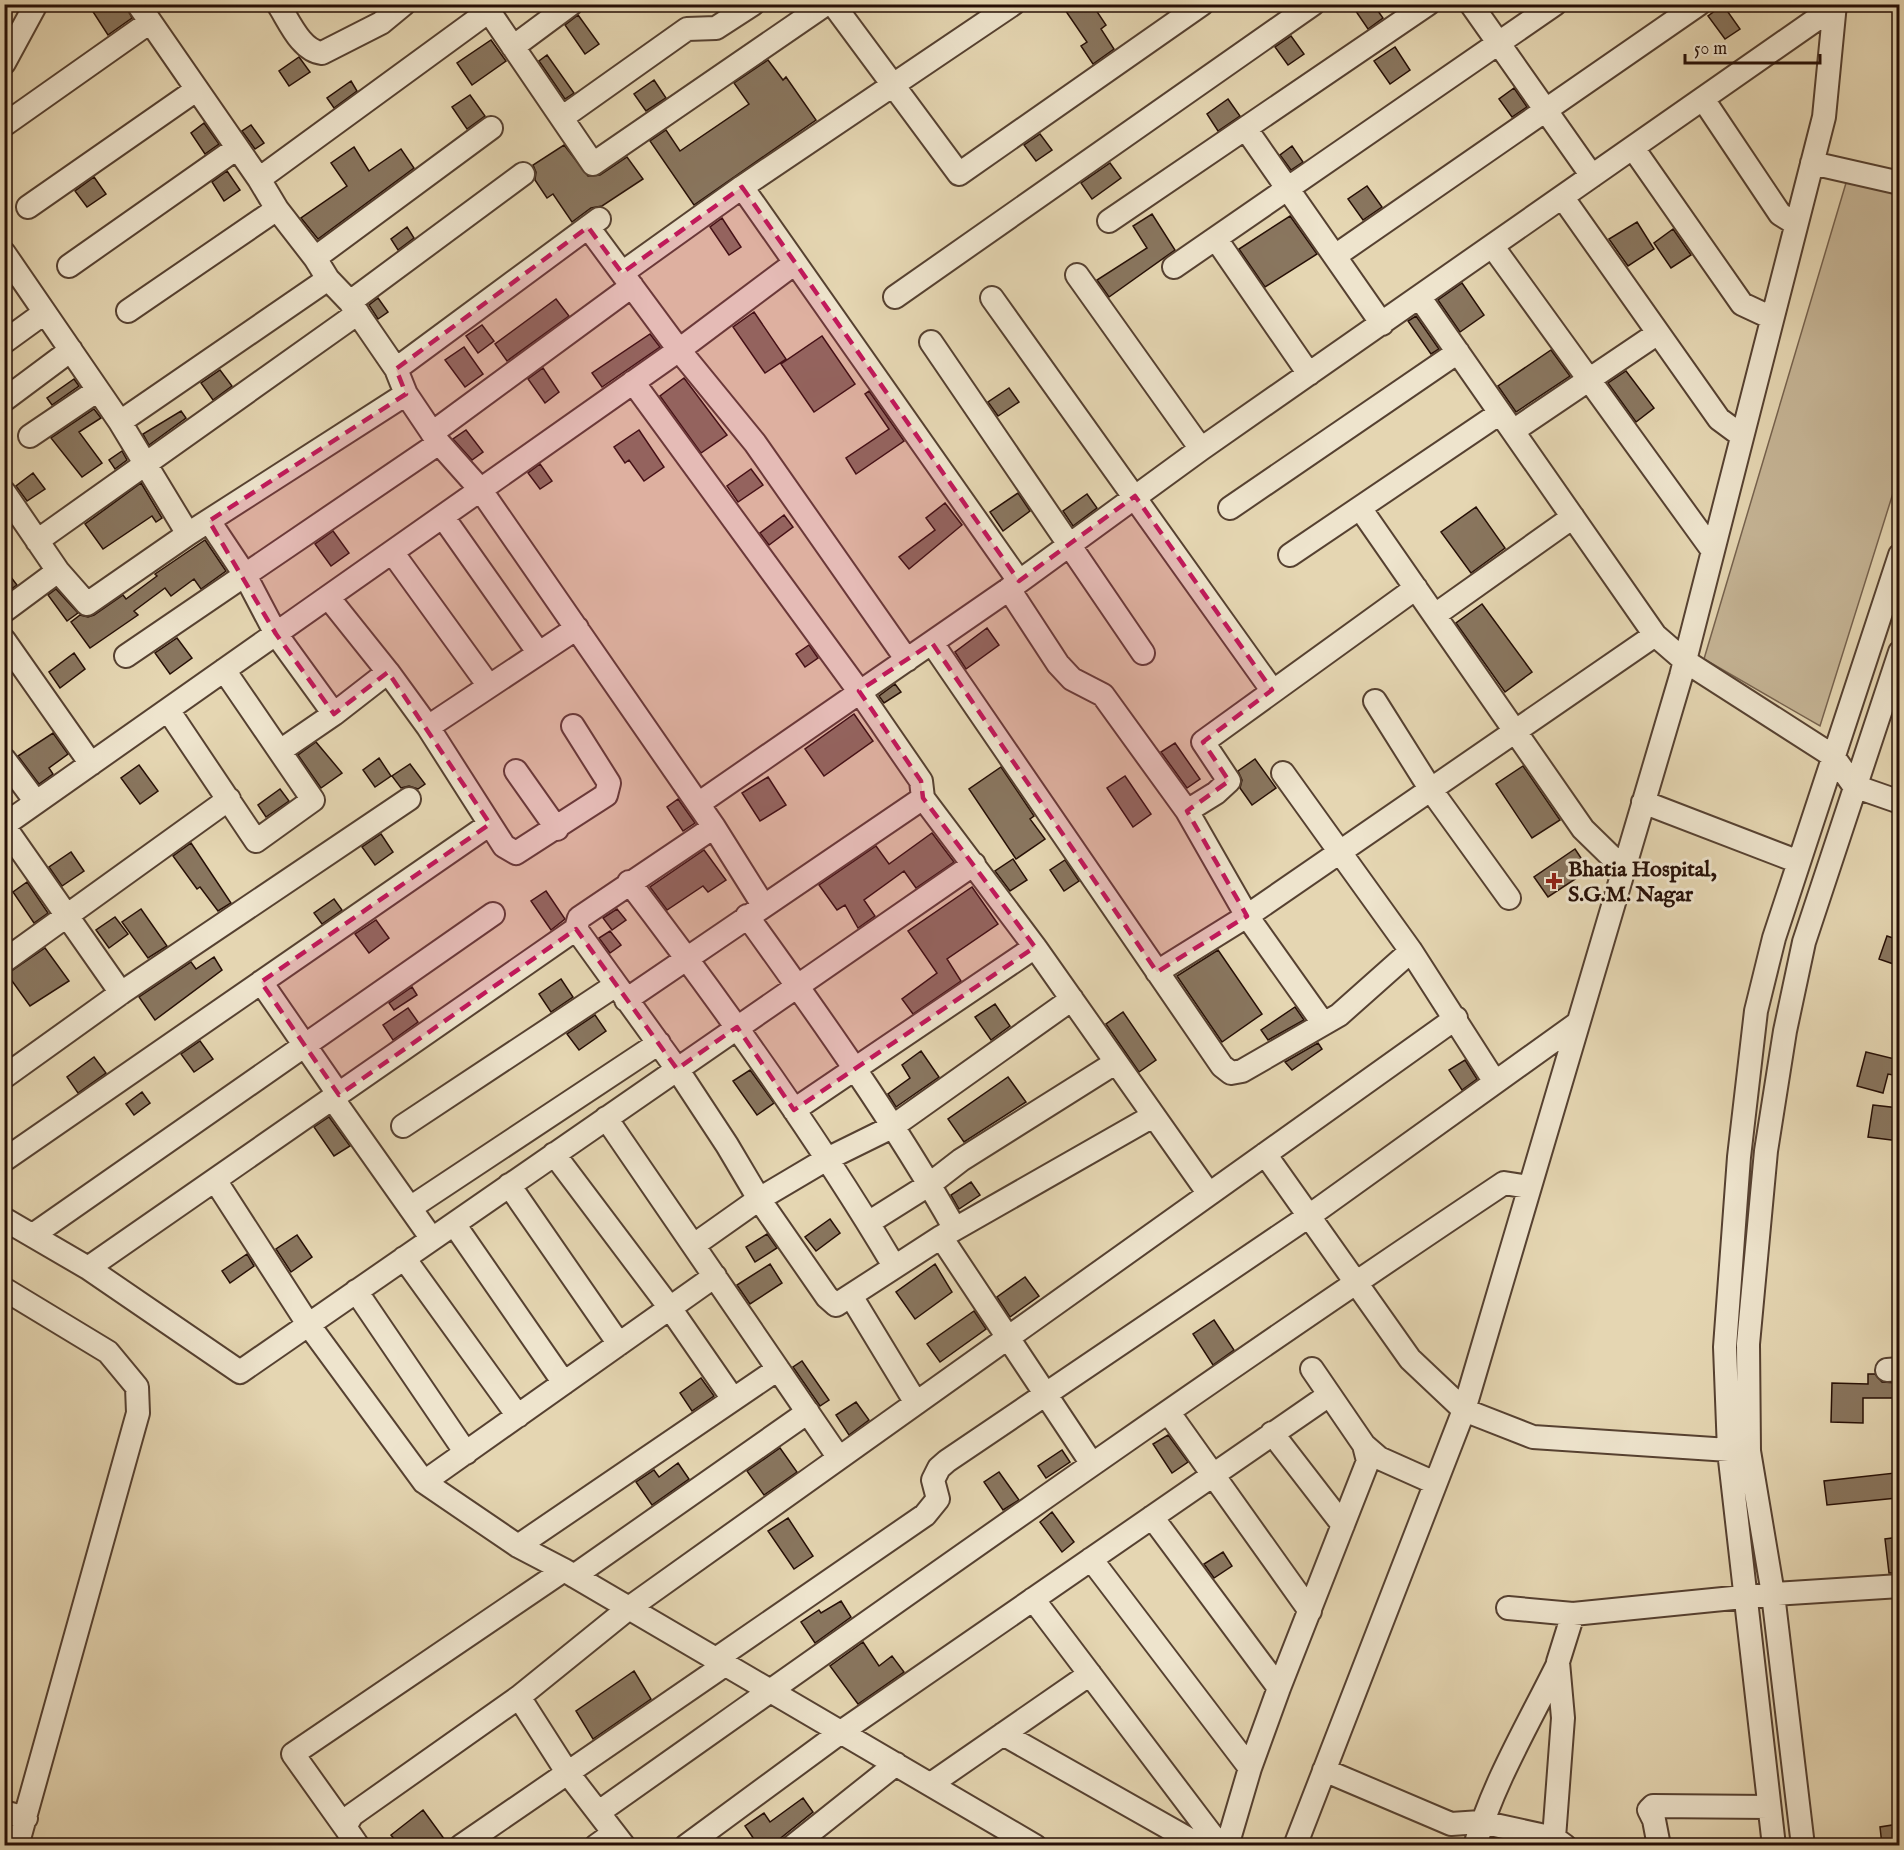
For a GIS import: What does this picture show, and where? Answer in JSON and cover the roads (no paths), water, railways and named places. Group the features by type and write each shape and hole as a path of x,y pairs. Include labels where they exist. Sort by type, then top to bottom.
{"street":[{"path":"4,63 36,4"},
{"path":"278,4 302,41 312,52 322,53 381,22 404,4"},
{"path":"513,47 571,4"},
{"path":"563,117 687,29 716,28 753,4"},
{"path":"126,656 245,575 435,438 742,187 1013,4"},
{"path":"259,179 486,8 563,117 593,164 835,6 959,174 1202,4"},
{"path":"895,297 1313,4"},
{"path":"1109,221 1428,4"},
{"path":"1471,4 1592,176"},
{"path":"1173,267 1289,190 1555,4"},
{"path":"1335,256 1699,4"},
{"path":"698,804 859,691 932,643 1201,449 1563,198 1834,6"},
{"path":"1295,1845 1464,1410 1685,661 1824,117 1834,6"},
{"path":"4,125 144,13 259,179 277,209 315,258 328,279 354,308 396,369 406,394 435,438 480,489 714,827 755,911 797,986 930,1184 948,1234 1007,1338 1092,1464"},
{"path":"28,207 196,90"},
{"path":"1703,99 1780,214 1796,224"},
{"path":"315,258 491,128"},
{"path":"1246,129 1382,324"},
{"path":"69,266 237,148"},
{"path":"1633,148 1742,304 1772,318"},
{"path":"1812,163 1899,183"},
{"path":"37,541 144,465 354,308 523,174"},
{"path":"742,187 1014,585 1058,664 1072,679 1103,695 1187,812 1247,916 1323,1023"},
{"path":"1563,198 1719,418 1742,436"},
{"path":"128,311 277,209"},
{"path":"396,369 594,222 627,279 679,350 755,443 907,660"},
{"path":"1216,239 1309,374"},
{"path":"1493,246 1713,551"},
{"path":"4,253 120,422 144,465 188,534"},
{"path":"121,993 4,825 679,350 795,263"},
{"path":"1077,275 1201,449"},
{"path":"120,422 328,279"},
{"path":"992,298 1272,690"},
{"path":"1420,298 1655,635 1685,661 1833,756 1854,786 1899,802"},
{"path":"4,342 44,313"},
{"path":"1513,431 1658,333"},
{"path":"931,342 1143,653"},
{"path":"4,400 71,350"},
{"path":"1230,508 1458,352"},
{"path":"633,382 859,691 921,781 924,798 1035,947 1114,1063 1209,1194"},
{"path":"30,436 98,390"},
{"path":"4,492 58,571 87,604 188,534 406,394"},
{"path":"1290,555 1500,413"},
{"path":"1360,508 1584,829 1624,869"},
{"path":"443,517 538,652"},
{"path":"1435,615 1573,517"},
{"path":"209,521 245,575 276,634 334,714"},
{"path":"392,552 489,686"},
{"path":"1803,1845 1773,1594 1739,1451 1725,1347 1739,1157 1756,1011 1774,938 1899,555"},
{"path":"4,611 58,571"},
{"path":"1187,812 1229,781 1203,742 1416,588"},
{"path":"328,597 388,672 428,727 504,846 516,853 557,829 606,795 609,783 573,726"},
{"path":"428,727 577,628"},
{"path":"1157,972 1247,916 1655,635"},
{"path":"4,640 91,764"},
{"path":"932,643 1222,1066 1231,1073 1242,1071 1339,1015 1411,951"},
{"path":"1774,1845 1743,1597 1739,1451 1767,1140 1785,1031 1804,942 1899,652"},
{"path":"168,710 256,841 313,800 224,670"},
{"path":"280,751 334,714 388,672"},
{"path":"1374,701 1431,790 1509,898"},
{"path":"4,759 36,802"},
{"path":"516,771 557,829"},
{"path":"1283,773 1411,951 1456,1017 1496,1082"},
{"path":"403,1126 621,992 687,958 924,798"},
{"path":"4,1077 121,993 409,799"},
{"path":"4,961 229,800"},
{"path":"1643,802 1799,862"},
{"path":"4,1160 490,825"},
{"path":"88,1268 576,929 579,918 629,882 714,827"},
{"path":"4,1219 88,1268 240,1372 974,864"},
{"path":"629,882 737,1027 794,1110 894,1266"},
{"path":"33,1235 493,914"},
{"path":"576,929 659,1042 727,1144 759,1199 827,1297 836,1305 894,1266 1153,1116"},
{"path":"794,1110 1035,947"},
{"path":"261,982 432,1239"},
{"path":"694,1245 759,1199 825,1160 892,1127 1072,999"},
{"path":"352,1836 352,1815 519,1697 629,1608 1456,1017"},
{"path":"461,1845 567,1772 925,1515 938,1499 933,1480 939,1468 1309,1216 1578,1023"},
{"path":"410,1208 659,1042"},
{"path":"868,1223 930,1184 961,1160 1114,1063"},
{"path":"606,1118 839,1458"},
{"path":"554,1154 670,1308 733,1399"},
{"path":"1265,1154 1354,1283 1410,1359 1464,1410 1533,1437 1739,1451"},
{"path":"215,1180 308,1324 424,1482 518,1546 569,1573 1035,1845"},
{"path":"599,1812 1092,1464 1169,1413 1354,1283 1504,1183 1529,1187"},
{"path":"509,1185 619,1344"},
{"path":"454,1224 564,1383"},
{"path":"404,1258 518,1416"},
{"path":"424,1482 714,1276"},
{"path":"4,1289 108,1352 137,1387 138,1413 15,1815 17,1845"},
{"path":"356,1291 466,1453"},
{"path":"851,1296 916,1403"},
{"path":"518,1546 778,1369"},
{"path":"1312,1369 1364,1445 1379,1458 1435,1483"},
{"path":"686,1845 841,1732 1329,1395"},
{"path":"352,1836 293,1754 569,1573 808,1412"},
{"path":"1169,1413 1310,1611"},
{"path":"1272,1433 1343,1525"},
{"path":"1227,1845 1250,1768 1279,1688 1368,1461 1364,1445"},
{"path":"1152,1516 1279,1688"},
{"path":"1091,1559 1250,1768"},
{"path":"1508,1608 1573,1614 1773,1594 1899,1586"},
{"path":"1033,1599 1220,1845"},
{"path":"1475,1845 1491,1796 1558,1662 1573,1614"},
{"path":"1324,1770 1451,1824 1481,1822 1559,1842 1563,1718 1558,1662"},
{"path":"931,1784 1089,1674"},
{"path":"519,1697 567,1772 599,1812 611,1841"},
{"path":"1003,1734 1201,1845"},
{"path":"793,1845 818,1838 896,1764"},
{"path":"1659,1845 1654,1820 1649,1810 1653,1806 1769,1807"}],"place":[{"name":"Bhatia Hospital, S.G.M. Nagar","path":"1554,881"}]}
